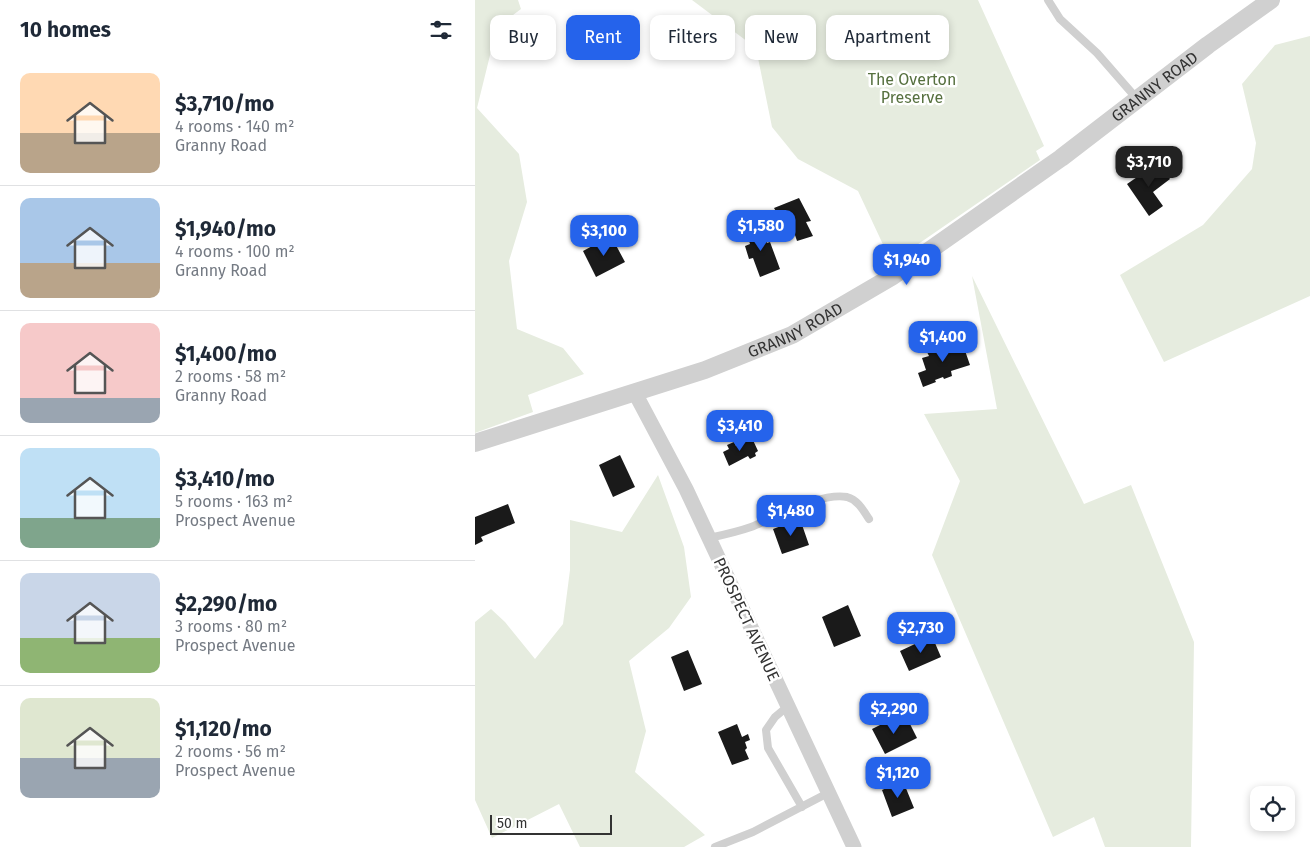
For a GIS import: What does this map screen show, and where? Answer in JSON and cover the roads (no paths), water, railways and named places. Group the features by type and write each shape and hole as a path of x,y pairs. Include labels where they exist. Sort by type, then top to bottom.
{"street":[{"name":"GRANNY ROAD","path":"475,443 705,370 793,335 893,276 1061,158 1208,45 1271,0"},
{"name":"PROSPECT AVENUE","path":"635,393 686,489 854,847"}],"lane":[{"path":"1049,0 1060,19 1097,53 1138,100"},
{"path":"709,538 751,527 812,501 835,498 848,497 859,504 869,519"},
{"path":"787,706 775,718 767,730 768,748 802,807"},
{"path":"715,847 753,832 828,793"}],"park label":[{"name":"The Overton Preserve","path":"912,88"}]}
